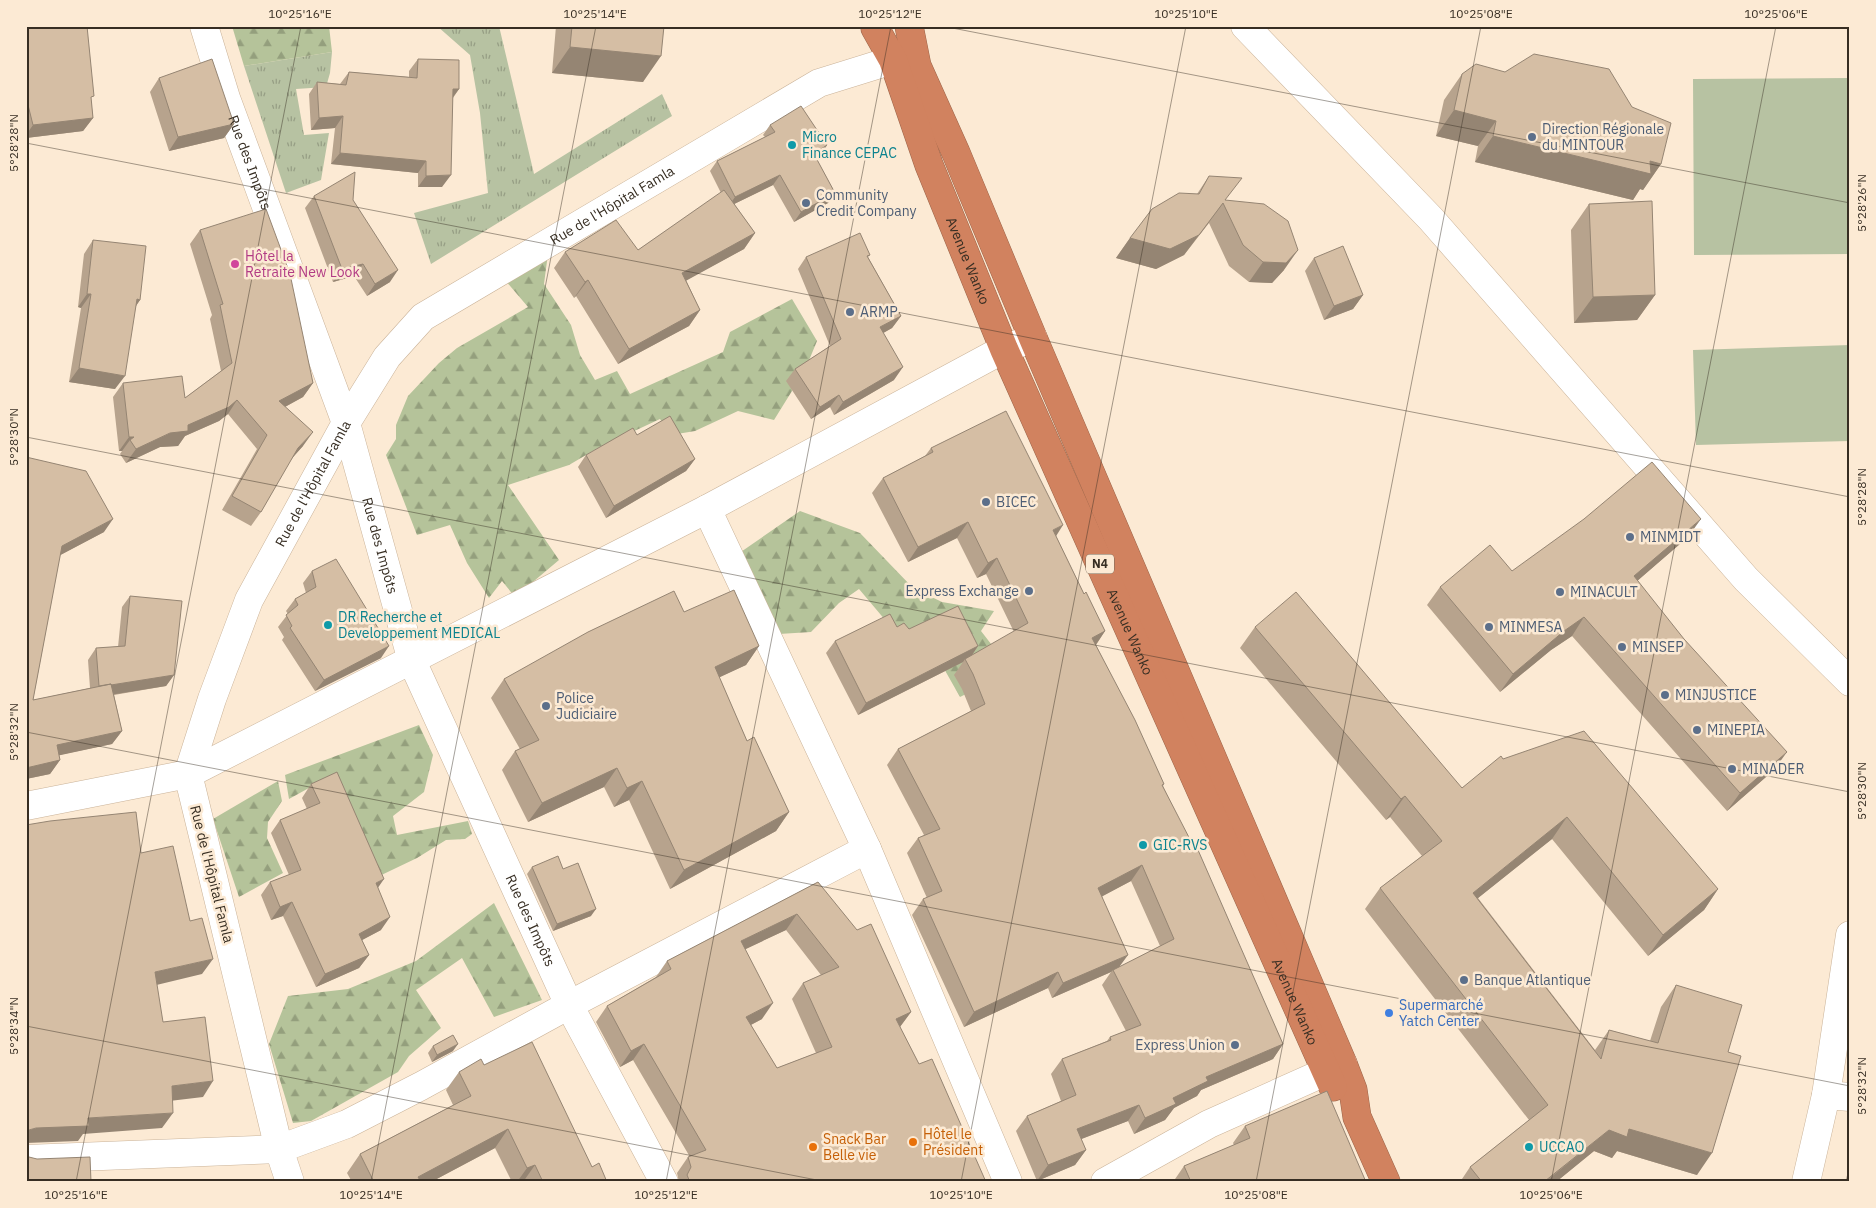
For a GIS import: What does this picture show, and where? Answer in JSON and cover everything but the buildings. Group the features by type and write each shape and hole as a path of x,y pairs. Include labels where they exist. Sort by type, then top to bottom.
{"highway":[{"name":"Avenue Wanko","path":"909,26 917,66 956,153 1334,1068 1337,1096 1357,1117 1386,1182"},
{"name":"Avenue Wanko","path":"880,27 929,165 1004,349 1334,1068"}],"street":[{"name":"Rue des Impôts","path":"204,26 226,98 346,423 412,661 569,1005 664,1182"},
{"path":"1245,26 1431,220 1746,579 1850,682"},
{"name":"Rue de l'Hôpital Famla","path":"290,1182 279,1149 188,774 212,699 249,600 346,423 387,357 423,317 819,83 893,60"},
{"path":"26,806 188,774 707,509 1004,349 1032,338"},
{"path":"707,509 867,849 1008,1182"},
{"path":"26,1159 279,1149 346,1124 421,1086 569,1005 867,849"},
{"path":"1806,1182 1838,1096 1850,935"},
{"path":"1105,1182 1209,1124 1334,1068"}],"green space":[{"path":"232,26 329,26 332,52 244,66"},
{"path":"437,26 499,26 534,174 662,94 672,116 431,264 414,213 488,193 480,113 470,55"},
{"path":"332,52 330,73 326,87 296,89 304,135 329,133 321,180 286,193 244,66"},
{"path":"1850,78 1850,254 1694,255 1693,79"},
{"path":"549,246 544,284 571,325 580,355 595,380 617,371 630,394 723,352 730,332 792,299 817,341 805,370 774,420 738,411 695,431 671,435 660,419 598,448 569,465 508,485 559,560 515,597 502,581 489,598 467,563 450,525 417,535 386,455 396,439 396,425 408,396 439,363 457,348 528,307 499,273"},
{"path":"1850,345 1850,441 1696,445 1693,350"},
{"path":"800,511 860,533 913,588 942,602 994,611 981,631 1012,671 960,697 934,651 886,621 859,589 839,603 811,632 779,634 735,556"},
{"path":"419,725 433,755 424,792 393,816 397,835 468,821 472,834 465,839 446,840 417,858 371,880 327,778 289,799 285,775"},
{"path":"278,781 282,801 268,822 267,838 283,873 239,897 213,819"},
{"path":"494,903 542,1000 494,1017 462,958 416,990 441,1028 409,1056 398,1072 311,1121 293,1123 269,1044 288,996 348,989 416,961"}],"place":[{"name":"Direction Régionale du MINTOUR","path":"1532,137"},
{"name":"Micro Finance CEPAC","path":"792,145"},
{"name":"Community Credit Company","path":"806,203"},
{"name":"Hôtel la Retraite New Look","path":"235,264"},
{"name":"ARMP","path":"850,312"},
{"name":"BICEC","path":"986,502"},
{"name":"MINMIDT","path":"1630,537"},
{"name":"Express Exchange","path":"1029,591"},
{"name":"MINACULT","path":"1560,592"},
{"name":"DR Recherche et Developpement MEDICAL","path":"328,625"},
{"name":"MINMESA","path":"1489,627"},
{"name":"MINSEP","path":"1622,647"},
{"name":"MINJUSTICE","path":"1665,695"},
{"name":"Police Judiciaire","path":"546,706"},
{"name":"MINEPIA","path":"1697,730"},
{"name":"MINADER","path":"1732,769"},
{"name":"GIC-RVS","path":"1143,845"},
{"name":"Banque Atlantique","path":"1464,980"},
{"name":"Supermarché Yatch Center","path":"1389,1013"},
{"name":"Express Union","path":"1235,1045"},
{"name":"Hôtel le Président","path":"913,1142"},
{"name":"Snack Bar Belle vie","path":"813,1147"},
{"name":"UCCAO","path":"1529,1147"}]}
